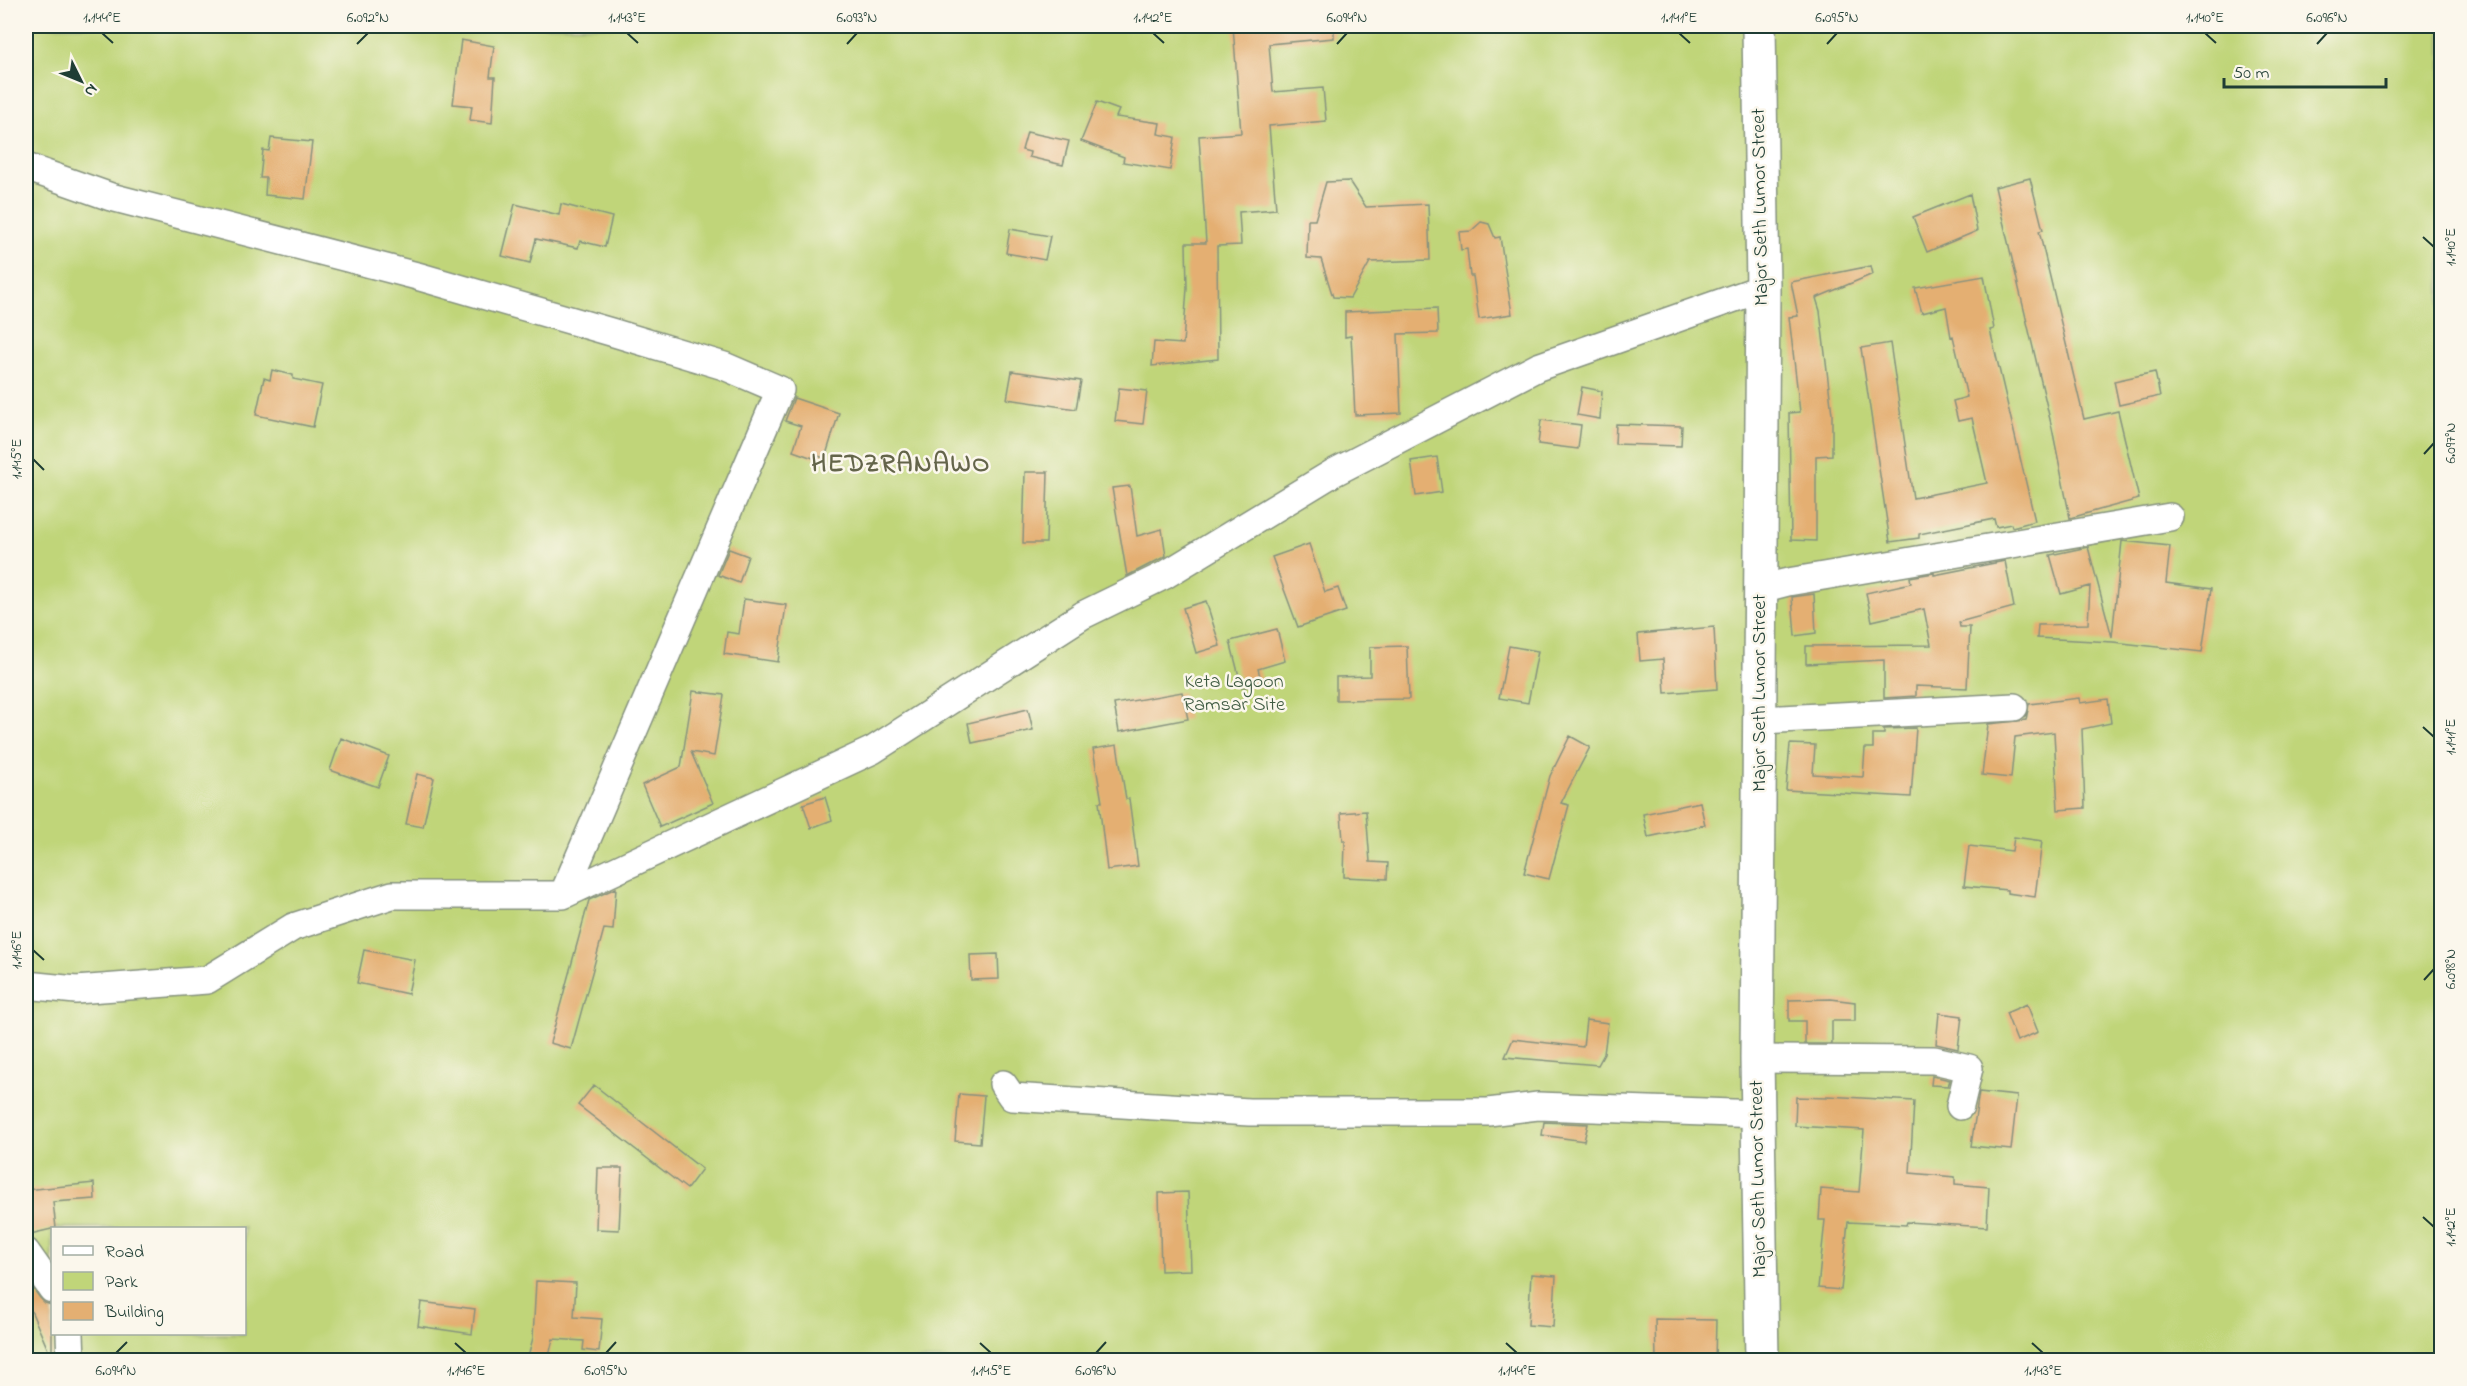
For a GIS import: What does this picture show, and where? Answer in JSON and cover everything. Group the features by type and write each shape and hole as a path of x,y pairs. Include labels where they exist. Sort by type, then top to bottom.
{"main road":[{"name":"Major Seth Lumor Street","path":"1760,26 1762,288 1757,1059 1760,1114 1762,1360"}],"street":[{"path":"26,167 111,197 417,276 611,332 724,366 780,390 563,895"},
{"path":"26,985 76,990 207,980 293,927 393,895 563,895 873,750 1083,615 1165,575 1333,473 1538,367 1762,288"},
{"path":"1760,589 1788,582 2170,517"},
{"path":"1760,720 2014,706"},
{"path":"1757,1059 1934,1060 1969,1068 1960,1106"},
{"path":"1003,1084 1012,1097 1250,1112 1488,1112 1538,1106 1760,1114"},
{"path":"26,1252 51,1287"},
{"path":"70,1335 71,1360"}],"green space":[{"name":"Keta Lagoon Ramsar Site","path":"26,26 2441,26 2441,1360 26,1360"}],"building":[{"path":"1233,26 1334,26 1334,38 1269,44 1273,92 1323,88 1326,121 1269,126 1276,209 1239,212 1241,245 1217,246 1218,359 1152,366 1154,342 1183,344 1187,288 1186,243 1206,243 1199,136 1241,133"},
{"path":"461,40 494,46 490,77 495,77 492,123 470,120 472,106 453,104"},
{"path":"1097,102 1119,110 1116,117 1160,123 1158,134 1175,137 1170,170 1123,162 1124,157 1081,141"},
{"path":"1027,132 1069,141 1063,165 1029,157 1030,152 1022,150"},
{"path":"271,138 312,142 305,199 265,195 266,178 260,178 263,150 269,151"},
{"path":"2030,178 2043,230 2039,231 2084,419 2118,411 2139,499 2070,518 2052,428 1995,187"},
{"path":"1349,181 1366,207 1428,204 1430,260 1370,262 1350,298 1333,297 1321,259 1307,258 1308,220 1315,220 1326,182"},
{"path":"1970,194 1977,231 1927,252 1913,217"},
{"path":"515,204 559,215 561,204 612,217 605,247 580,241 578,248 536,239 530,263 502,256"},
{"path":"1481,222 1489,224 1495,238 1500,237 1512,314 1479,319 1467,249 1461,250 1459,232 1471,231"},
{"path":"1010,229 1050,236 1045,260 1006,253"},
{"path":"1871,266 1873,274 1816,298 1820,311 1832,414 1832,455 1816,456 1816,541 1791,540 1789,413 1800,412 1789,317 1798,316 1791,282"},
{"path":"1984,276 1994,329 1990,330 2035,521 2012,527 2011,524 1996,527 1994,519 1919,534 1919,538 1890,542 1861,348 1890,343 1913,498 1987,483 1972,418 1958,421 1953,401 1967,397 1953,336 1951,337 1946,307 1922,313 1915,288"},
{"path":"1437,308 1438,333 1398,334 1401,413 1355,415 1351,336 1345,337 1345,312"},
{"path":"272,370 293,375 293,379 322,385 313,427 256,415 264,378 270,380"},
{"path":"1012,371 1081,381 1076,409 1007,399"},
{"path":"2155,372 2160,396 2119,405 2114,381"},
{"path":"1582,387 1602,391 1600,419 1577,415"},
{"path":"1119,388 1147,391 1143,424 1115,421"},
{"path":"794,398 839,413 825,458 814,455 813,458 793,451 801,426 785,421"},
{"path":"1541,420 1581,425 1578,449 1538,444"},
{"path":"1616,424 1682,426 1681,446 1615,444"},
{"path":"1437,457 1442,492 1416,496 1411,461"},
{"path":"1025,472 1048,472 1046,543 1023,543"},
{"path":"1130,486 1137,536 1162,529 1166,556 1127,576 1112,488"},
{"path":"2122,541 2170,546 2166,583 2211,589 2202,652 2113,642 2037,638 2038,625 2088,624 2090,586 2061,594 2050,555 2088,547 2112,637"},
{"path":"1309,544 1325,592 1338,588 1346,611 1298,627 1272,557"},
{"path":"729,549 748,556 739,583 718,575"},
{"path":"2005,561 2014,607 1959,622 1960,627 1970,627 1967,688 1916,686 1916,696 1884,698 1884,660 1806,664 1806,646 1931,645 1924,609 1872,621 1866,593 1911,583 1910,577 1934,573 1934,575"},
{"path":"1814,594 1816,633 1795,636 1792,597"},
{"path":"744,599 786,605 778,662 724,654 727,632 739,634"},
{"path":"1206,601 1220,646 1196,653 1183,608"},
{"path":"1714,627 1717,689 1665,693 1663,659 1640,661 1638,634"},
{"path":"1277,629 1285,661 1258,669 1262,683 1242,688 1230,641"},
{"path":"1407,646 1409,699 1336,700 1336,677 1370,676 1370,647"},
{"path":"1509,646 1538,651 1528,703 1499,698"},
{"path":"693,691 724,695 714,756 691,752 713,803 660,827 642,785 681,767"},
{"path":"1182,692 1188,719 1119,732 1114,704"},
{"path":"2079,698 2080,703 2108,699 2111,723 2082,729 2085,808 2058,810 2054,732 2015,737 2011,778 1982,775 1988,724 2026,720 2029,704"},
{"path":"1028,709 1033,730 972,743 968,723"},
{"path":"1916,728 1911,797 1786,790 1790,744 1815,745 1813,774 1863,777 1865,748 1873,748 1873,734 1884,734 1884,729"},
{"path":"1570,736 1590,747 1561,803 1569,805 1549,879 1524,873 1550,776"},
{"path":"341,738 389,756 378,787 330,770"},
{"path":"1117,745 1126,799 1129,799 1138,866 1107,870 1099,802 1102,802 1093,749"},
{"path":"417,774 434,778 423,827 406,824"},
{"path":"825,797 832,820 811,828 803,804"},
{"path":"1700,802 1705,825 1648,837 1643,814"},
{"path":"1366,811 1370,862 1388,863 1387,879 1344,877 1345,841 1343,841 1341,813"},
{"path":"2014,837 2042,841 2035,897 2007,893 2007,890 1964,886 1969,846 2012,851"},
{"path":"616,888 613,930 604,929 571,1049 550,1043 589,900"},
{"path":"364,950 415,960 408,994 357,983"},
{"path":"998,954 999,979 971,980 970,955"},
{"path":"1831,999 1855,1002 1855,1021 1832,1021 1832,1044 1805,1044 1805,1021 1789,1021 1789,1000"},
{"path":"2027,1004 2038,1032 2017,1041 2006,1013"},
{"path":"1939,1013 1962,1016 1958,1049 1936,1044"},
{"path":"1586,1020 1608,1023 1604,1054 1598,1065 1505,1057 1513,1039 1583,1047"},
{"path":"1932,1076 1950,1080 1948,1086 1931,1085"},
{"path":"594,1085 702,1169 687,1189 578,1105"},
{"path":"1979,1092 2017,1096 2011,1150 1971,1146"},
{"path":"959,1094 984,1096 980,1143 955,1141"},
{"path":"1827,1096 1914,1101 1910,1173 1955,1177 1955,1184 1989,1187 1987,1227 1907,1222 1906,1225 1848,1222 1841,1290 1818,1288 1825,1220 1819,1220 1821,1189 1859,1192 1864,1130 1795,1126 1796,1097 1827,1098"},
{"path":"1544,1122 1588,1124 1584,1141 1542,1135"},
{"path":"598,1168 622,1168 619,1230 596,1229"},
{"path":"94,1183 95,1199 53,1202 56,1227 26,1235 26,1190"},
{"path":"1188,1192 1191,1270 1161,1271 1159,1193"},
{"path":"1531,1274 1556,1276 1553,1327 1528,1325"},
{"path":"26,1279 40,1298 51,1305 52,1359 26,1299"},
{"path":"536,1281 576,1283 574,1317 602,1319 599,1352 583,1350 584,1341 553,1339 548,1360 527,1360 533,1338"},
{"path":"421,1302 475,1309 472,1334 418,1326"},
{"path":"1655,1319 1716,1320 1715,1360 1656,1360"}],"district":[{"name":"HEDZRANAWO","path":"901,465"}]}
